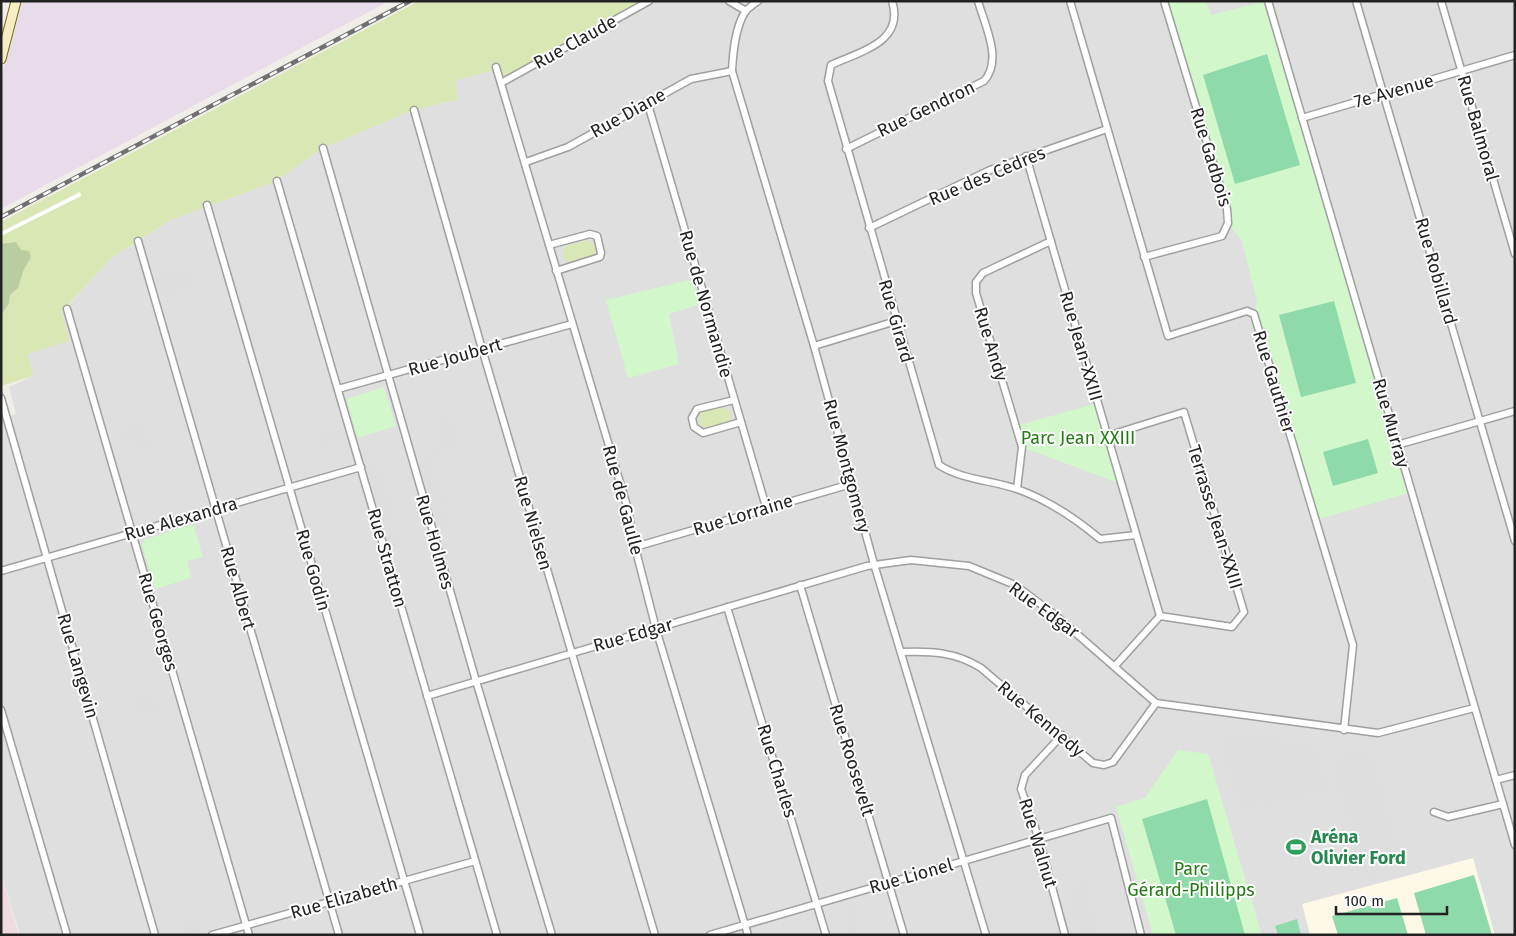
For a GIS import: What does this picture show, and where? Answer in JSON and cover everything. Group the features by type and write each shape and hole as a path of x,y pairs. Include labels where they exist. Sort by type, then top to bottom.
{"street":[{"path":"1,59 16,1"},
{"name":"Rue Claude","path":"501,83 650,1"},
{"path":"729,1 746,11 758,1"},
{"name":"Rue Girard","path":"892,1 896,14 894,28 886,38 832,65 828,81 846,149 939,465 952,473 1017,489 1069,514 1100,539 1136,535"},
{"name":"Rue Gendron","path":"846,149 984,81 991,73 994,59 978,1"},
{"name":"Rue Gauthier","path":"1070,1 1168,336 1247,311 1254,314 1353,645 1344,730"},
{"name":"Rue Gadbois","path":"1144,257 1222,236 1228,223 1227,209 1164,1"},
{"name":"Rue Murray","path":"1268,1 1515,845"},
{"name":"Rue Robillard","path":"1356,1 1515,541"},
{"name":"Rue Balmoral","path":"1441,1 1515,254"},
{"name":"Rue Montgomery","path":"746,11 733,52 732,71 814,346 874,564 986,935"},
{"name":"7e Avenue","path":"1302,118 1515,55"},
{"name":"Rue de Gaulle","path":"496,67 526,162 556,271 627,506 635,547 656,629 748,935"},
{"name":"Rue Diane","path":"526,162 568,147 691,79 732,71"},
{"name":"Rue de Normandie","path":"647,102 766,507"},
{"name":"Rue Nielsen","path":"414,110 482,349 655,935"},
{"name":"Rue des Cèdres","path":"869,228 990,170 1107,129"},
{"name":"Rue Holmes","path":"323,148 476,681 552,935"},
{"name":"Rue Jean-XXIII","path":"1026,156 1160,616"},
{"name":"Rue Stratton","path":"277,181 497,935"},
{"name":"Rue Godin","path":"207,206 420,935"},
{"path":"549,245 590,234 597,236 601,253 600,257 556,271"},
{"name":"Rue Albert","path":"138,241 339,935"},
{"name":"Rue Andy","path":"1017,489 1022,447 976,293 976,282 983,273 1050,241"},
{"name":"Rue Georges","path":"67,309 249,935"},
{"path":"814,346 896,321"},
{"name":"Rue Joubert","path":"338,389 572,324"},
{"name":"Rue Langevin","path":"1,398 155,935"},
{"path":"734,400 697,409 692,418 694,427 703,434 741,422"},
{"path":"1397,445 1515,410"},
{"name":"Terrasse Jean-XXIII","path":"1107,436 1184,412 1244,612 1232,627 1160,616"},
{"name":"Rue Alexandra","path":"1,571 361,467"},
{"name":"Rue Lorraine","path":"635,547 766,507 851,484"},
{"name":"Rue Edgar","path":"427,696 874,564 911,560 969,566 1015,585 1055,614 1156,703"},
{"name":"Rue Roosevelt","path":"800,585 904,935"},
{"name":"Rue Charles","path":"727,607 826,935"},
{"path":"1116,666 1160,616"},
{"name":"Rue Kennedy","path":"902,652 931,651 970,661 1062,735 1093,763 1104,765 1113,762 1156,703"},
{"path":"1156,703 1344,730 1378,733 1474,708"},
{"path":"1,710 67,935"},
{"name":"Rue Walnut","path":"1062,735 1025,775 1021,789 1039,839 1065,935"},
{"path":"1496,780 1515,775"},
{"path":"1434,812 1448,817 1503,804"},
{"name":"Rue Lionel","path":"710,935 1111,818 1142,935"},
{"name":"Rue Elizabeth","path":"212,935 475,861"}],"shaded area":[{"path":"21,1 389,1 1,209 1,78"},
{"path":"649,1 1515,1 1515,935 20,935 1,872 1,419 16,414 9,387 33,376 27,354 69,341 62,313 110,259 171,220 277,181 323,148 414,110 459,99 455,81 490,71"},
{"path":"189,266 195,287 163,297 156,275"},
{"path":"450,412 460,446 436,453 438,460 432,462 441,495 448,494 450,499 443,502 449,524 440,527 420,457 432,454 431,448 443,445 435,416"},
{"path":"139,417 141,423 144,422 151,446 138,449 135,439 116,445 114,437 132,431 129,421"},
{"path":"341,430 345,441 320,449 317,436"},
{"path":"379,462 395,520 384,523 368,465"},
{"path":"394,525 401,546 390,550 384,528"},
{"path":"148,695 152,705 170,700 171,707 140,716 136,698"},
{"path":"1232,732 1316,743 1331,791 1270,807 1261,804 1239,811 1217,734"},
{"path":"1371,752 1406,871 1364,880 1329,756"},
{"path":"1473,858 1495,935 1310,935 1302,904"},
{"path":"1,873 19,935 1,935"},
{"path":"1085,881 1101,935 1079,935 1067,894 1074,891 1078,882"},
{"path":"854,902 862,935 851,935 843,905"},
{"path":"201,918 204,930 179,935 177,924"}],"green space":[{"path":"419,1 649,1 501,83 496,67 491,71 455,81 459,99 414,110 323,148 277,181 171,220 110,259 62,312 69,341 28,354 33,376 1,386 1,316 9,303 10,295 18,288 24,269 31,258 21,250 1,244 1,222"},
{"path":"1164,1 1206,1 1211,15 1266,1 1412,492 1316,520 1254,314 1257,301 1242,241 1228,223"},
{"path":"1267,54 1300,165 1235,184 1203,75"},
{"path":"588,240 595,245 596,251 590,257 572,262 564,259 563,252 566,246"},
{"path":"16,242 21,250 29,251 31,258 24,269 18,288 10,295 9,303 1,316 1,244"},
{"path":"693,279 701,304 669,314 679,364 628,378 606,300"},
{"path":"1334,301 1356,383 1301,397 1279,315"},
{"path":"384,387 396,426 357,438 347,399"},
{"name":"Parc Jean XXIII","path":"1098,403 1121,484 1022,447 1016,426"},
{"path":"721,407 730,411 732,415 728,422 707,428 701,426 698,419 702,412"},
{"path":"1368,439 1378,473 1333,486 1323,452"},
{"path":"193,524 203,557 187,561 191,578 155,589 142,544 144,540"},
{"name":"Parc Gérard-Philipps","path":"1178,750 1208,754 1262,935 1153,935 1116,807 1145,798"},
{"path":"1207,799 1245,935 1176,935 1142,819"},
{"path":"1474,875 1492,935 1426,935 1414,893"},
{"path":"1397,898 1408,935 1338,935 1332,916"},
{"path":"1297,919 1301,935 1278,935 1275,926"}],"pier":[{"path":"80,192 81,196 1,236 1,232"}],"railway":[{"path":"1,217 410,1"}],"place":[{"name":"Aréna Olivier Ford","path":"1296,847"}]}
